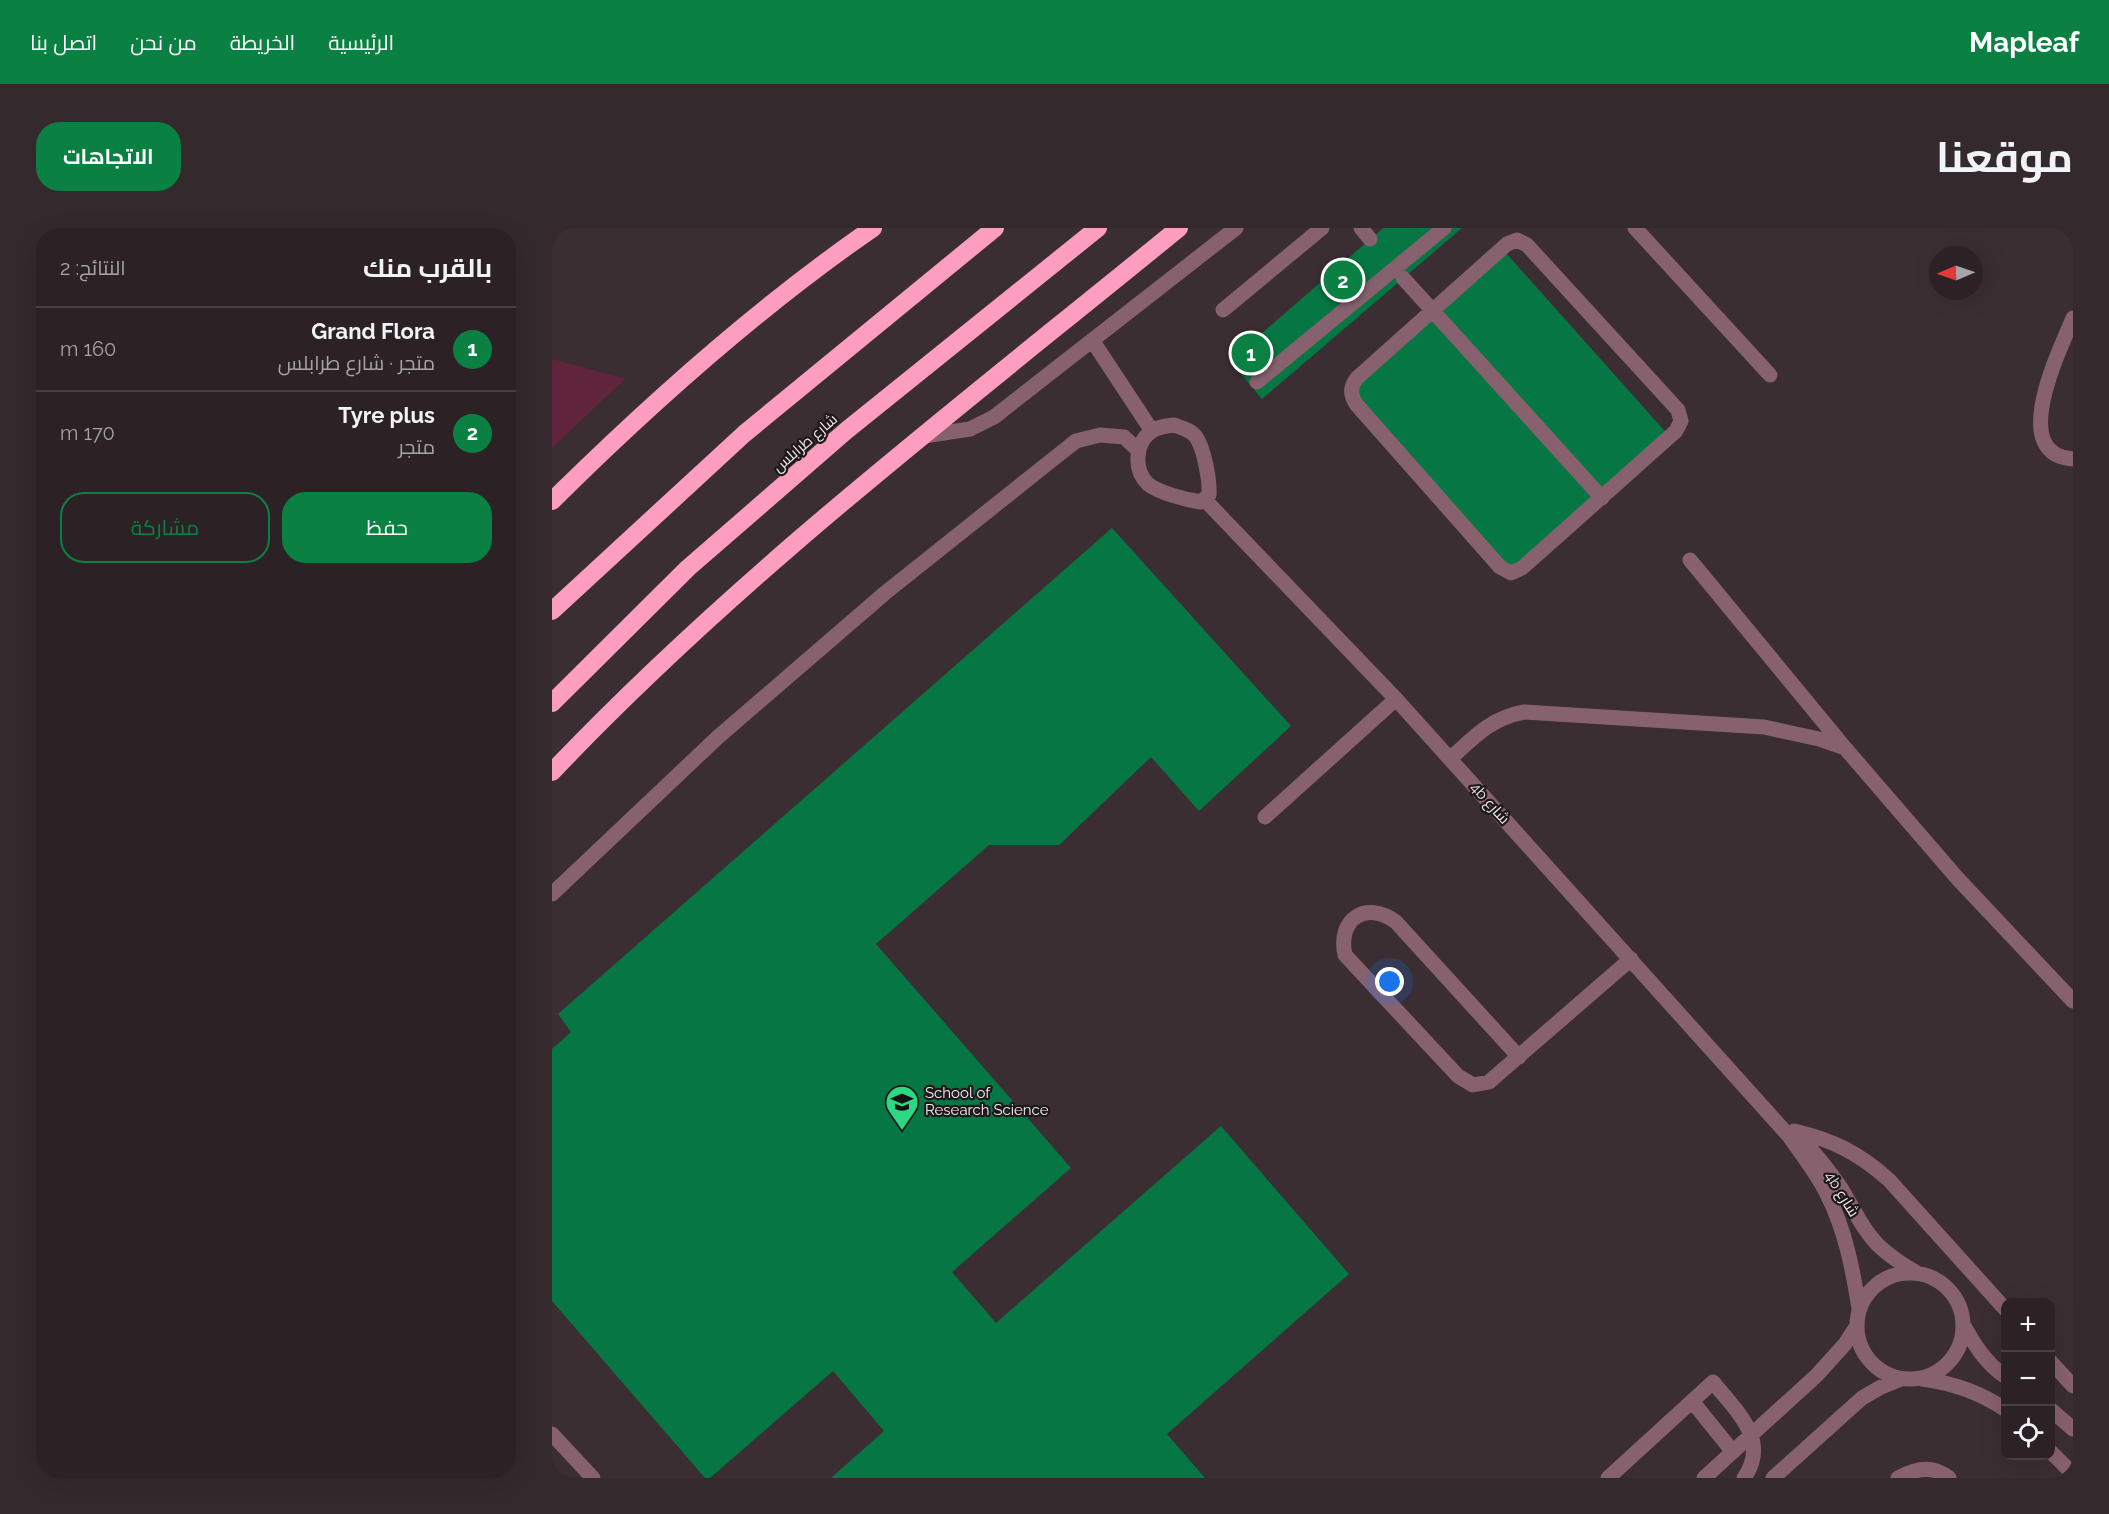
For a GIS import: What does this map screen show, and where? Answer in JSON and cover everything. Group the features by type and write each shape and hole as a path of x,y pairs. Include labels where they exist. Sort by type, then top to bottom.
{"highway":[{"path":"552,501 642,414 710,354 779,297 873,228"},
{"path":"552,611 744,434 995,228"},
{"name":"شارع طرابلس","path":"552,703 688,568 820,453 1098,228"},
{"path":"552,772 666,658 753,578 1179,228"}],"lane":[{"path":"924,436 970,429 988,421 1236,228"},
{"path":"1223,310 1322,228"},
{"path":"1257,382 1444,228"},
{"path":"1635,228 1770,375"},
{"path":"1517,240 1523,241 1681,415 1680,427 1602,498 1517,572 1505,571 1352,398 1352,384 1507,244 1517,240"},
{"path":"1403,278 1602,498"},
{"path":"2073,318 2055,363 2039,422 2040,434 2045,445 2065,459 2073,459"},
{"path":"1092,340 1152,431"},
{"path":"1174,425 1195,435 1201,446 1210,487 1209,495 1205,500 1194,501 1166,492 1148,483 1141,473 1138,450 1143,440 1152,431 1162,426 1174,425"},
{"path":"552,894 718,737 885,593 1076,441 1100,435 1124,437 1138,450"},
{"name":"4b شارع","path":"1205,500 1396,699 1790,1136 1827,1194 1847,1247 1859,1309"},
{"path":"1690,560 1845,748 1959,879 2073,1001"},
{"path":"1265,817 1396,699"},
{"path":"1450,759 1493,722 1508,715 1524,712 1764,727 1810,736 1845,748"},
{"path":"1519,1057 1396,922 1374,911 1362,913 1351,920 1342,943 1345,955 1465,1082 1473,1085 1490,1082 1519,1057 1630,959"},
{"name":"4b شارع","path":"1769,1112 1794,1131 1819,1158 1852,1206 1863,1227 1878,1246 1896,1261 1917,1273 1935,1279 1949,1290 1959,1306 1963,1324 1973,1343 1986,1360 2001,1373"},
{"path":"1794,1131 1821,1137 1869,1162 1889,1180 2001,1304"},
{"name":"4b شارع","path":"1901,1379 1884,1373 1869,1361 1860,1345 1856,1327 1859,1309 1868,1293 1882,1281 1899,1274 1917,1273"},
{"path":"1919,1378 1937,1372 1951,1359 1960,1343 1963,1324"},
{"path":"1704,1478 1831,1360 1856,1327"},
{"path":"2055,1366 2073,1386"},
{"path":"1773,1478 1862,1398 1901,1379 1919,1378 1944,1382 1968,1389 2001,1407"},
{"path":"1608,1478 1713,1382 1752,1434 1754,1454 1744,1478"},
{"path":"1692,1401 1733,1452"},
{"path":"2055,1413 2073,1429"},
{"path":"552,1434 593,1478"},
{"path":"2055,1456 2073,1474"},
{"path":"1898,1478 1913,1470 1930,1468 1949,1478"}],"shaded area":[{"path":"552,359 625,379 552,448"}],"building":[{"path":"1383,228 1462,228 1262,399 1230,361"},
{"path":"1506,253 1671,438 1514,579 1349,393"},
{"path":"1112,528 1291,726 1199,811 1151,757 1059,845 989,845 876,944 1071,1168 952,1272 996,1323 1221,1126 1349,1274 1167,1434 1205,1478 831,1478 884,1431 833,1371 710,1478 705,1478 552,1301 552,1049 571,1032 558,1014"}],"place":[{"name":"Tyre plus","path":"1343,280"},
{"name":"Grand Flora","path":"1251,353"},
{"name":"School of Research Science","path":"902,1131"}]}
